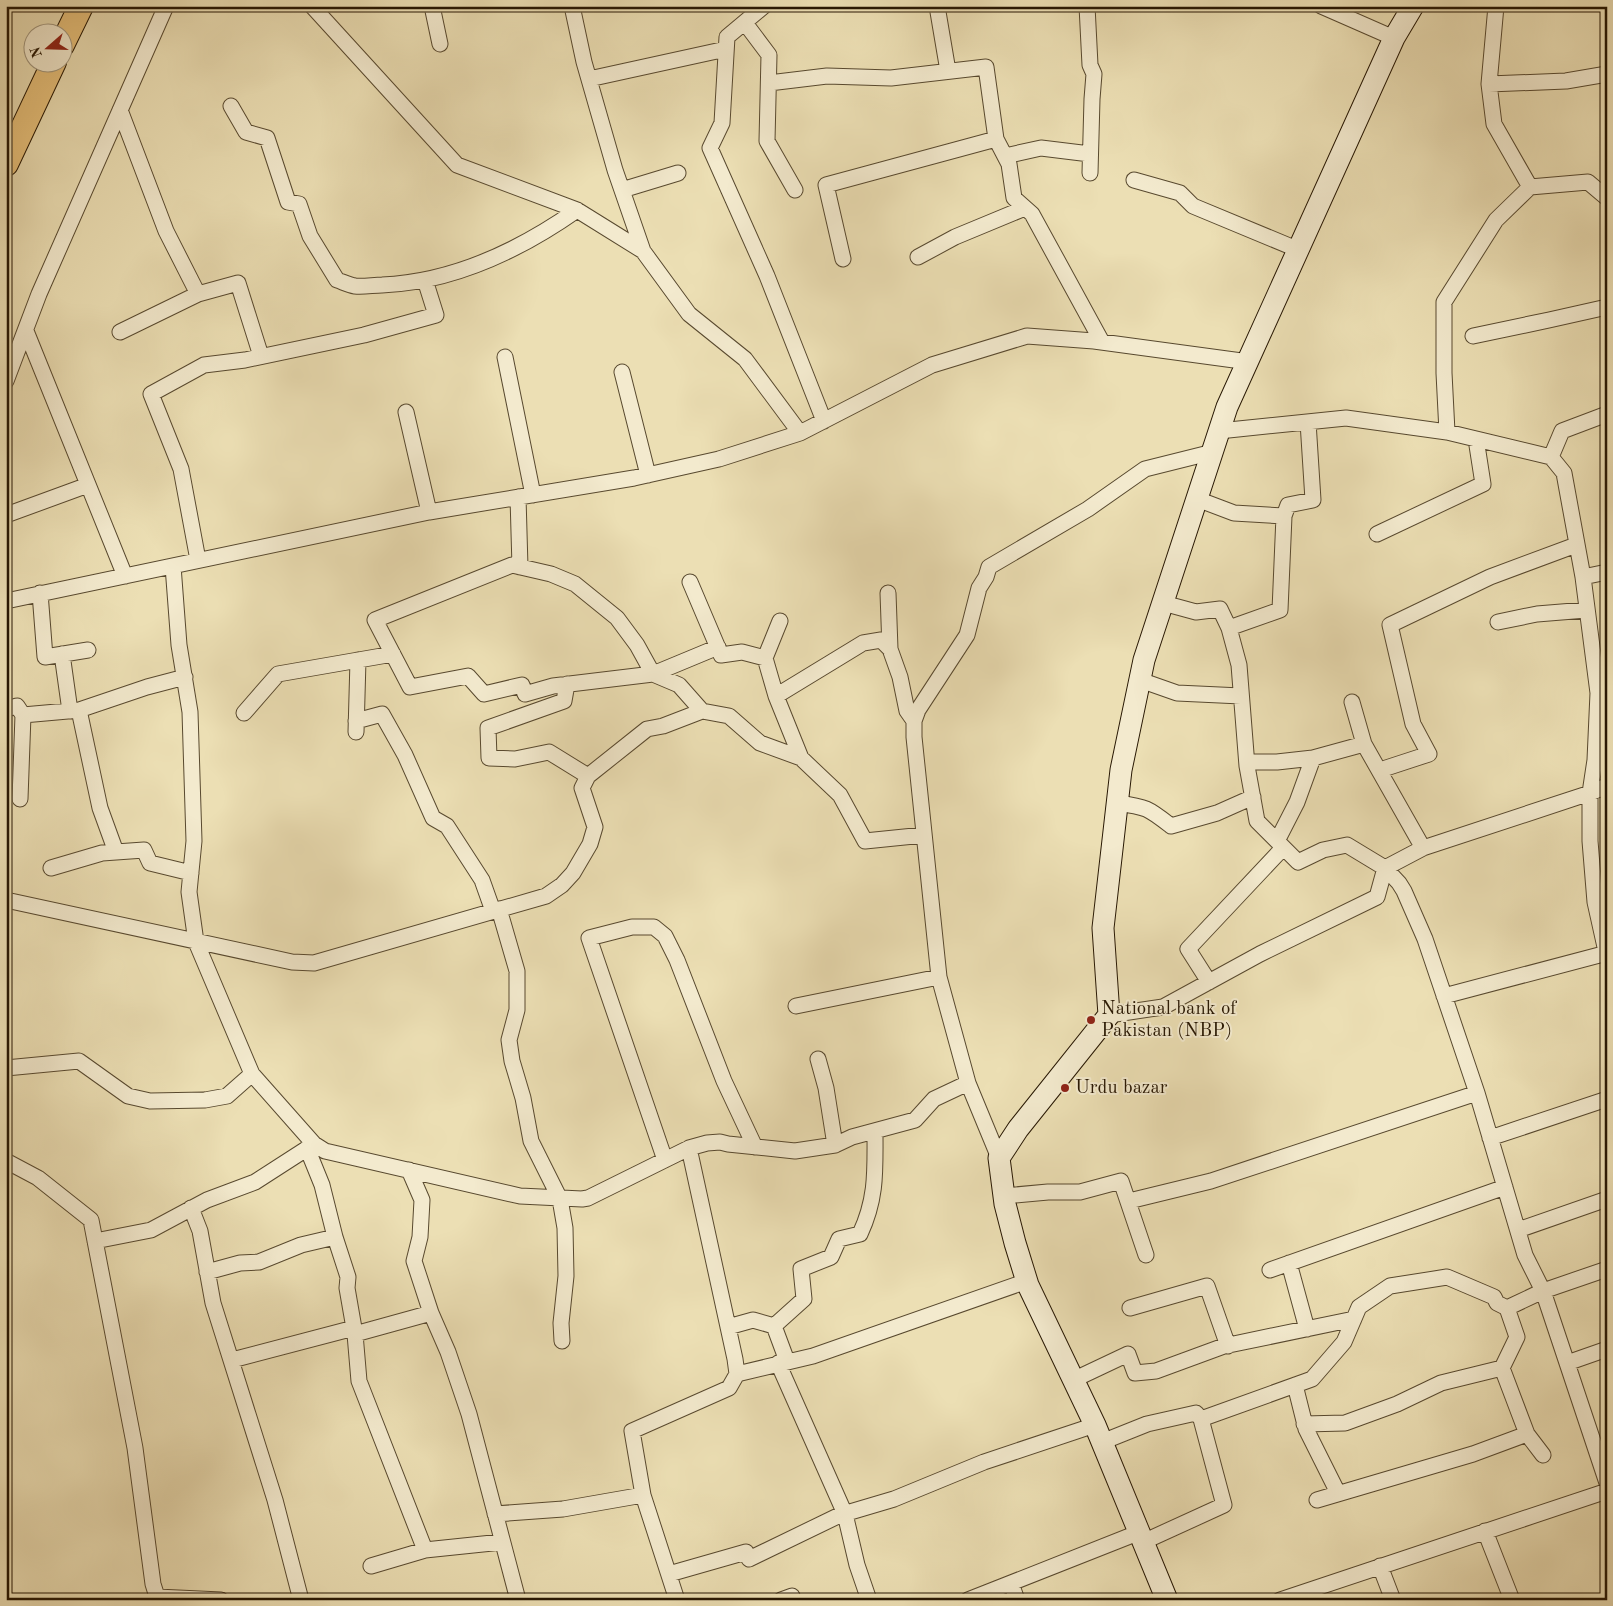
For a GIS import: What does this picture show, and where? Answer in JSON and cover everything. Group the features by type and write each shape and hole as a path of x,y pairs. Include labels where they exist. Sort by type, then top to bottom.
{"main road":[{"path":"72,24 81,6"},
{"path":"1167,1600 1098,1433 1027,1281 1015,1243 1004,1196 999,1158 1018,1129 1109,1015 1103,928 1121,770 1144,660 1227,407 1394,38 1413,6"},
{"path":"6,164 49,72"}],"street":[{"path":"6,381 39,294 166,6"},
{"path":"312,6 457,165 577,210 643,251"},
{"path":"432,6 440,44"},
{"path":"572,6 589,79 622,190 643,251 689,314 745,359 800,433"},
{"path":"764,6 727,37 722,123 710,148 767,276 824,421"},
{"path":"937,6 948,71"},
{"path":"1087,6 1090,65 1094,74 1090,173"},
{"path":"1322,6 1394,38"},
{"path":"1496,6 1489,84 1494,124 1530,187"},
{"path":"745,23 769,54 767,141 795,190"},
{"path":"589,79 726,49"},
{"path":"769,84 827,76 891,78 986,67 996,139 1009,164 1014,198 1032,214 1102,342"},
{"path":"1489,84 1566,81 1607,74"},
{"path":"231,106 246,132 267,138 288,202 299,204 310,236 337,280 357,286 434,279 503,254 549,230 577,210"},
{"path":"120,110 166,232 198,294"},
{"path":"843,259 826,185 996,139"},
{"path":"1005,156 1041,148 1090,154"},
{"path":"622,190 678,173"},
{"path":"1134,180 1180,193 1193,206 1299,250"},
{"path":"1447,432 1444,373 1444,302 1496,220 1530,187 1588,182 1607,198"},
{"path":"918,257 955,237 1025,208"},
{"path":"198,560 180,469 151,394 204,365 245,360 364,335 436,315 425,280"},
{"path":"120,332 198,294 238,282 261,356"},
{"path":"1473,336 1607,307"},
{"path":"26,331 125,576"},
{"path":"6,600 428,512 648,475 719,459 800,433 932,365 1027,336 1102,342 1249,362"},
{"path":"505,357 526,496 520,566"},
{"path":"622,372 648,475"},
{"path":"406,412 428,512"},
{"path":"1551,456 1562,431 1607,414"},
{"path":"1219,432 1346,418 1447,432 1551,456 1564,473 1583,577 1598,693 1595,760 1590,793 1590,841 1595,894 1606,954 1444,996"},
{"path":"1229,628 1280,610 1284,516 1288,505 1313,500 1308,422"},
{"path":"1377,534 1483,484 1476,439"},
{"path":"999,1158 968,1082 939,977 914,737 914,721 918,710 967,635 979,588 986,577 989,566 1088,509 1145,469 1212,452"},
{"path":"6,515 88,485"},
{"path":"1197,499 1234,513 1284,516"},
{"path":"1380,770 1428,754 1414,724 1390,625 1490,577 1576,545"},
{"path":"702,711 679,685 653,674 637,645 618,618 575,584 550,574 512,564 375,620 410,686 468,676 484,694 522,685 525,694 553,686 653,674 718,648"},
{"path":"173,566 179,646 190,712 194,842 189,892 196,942 252,1074 310,1146 348,1277 347,1288 355,1331 359,1381 424,1550"},
{"path":"1583,577 1607,572"},
{"path":"690,582 721,654 742,652 765,658"},
{"path":"888,593 890,649 900,677 907,711 914,721"},
{"path":"40,594 45,657 88,650"},
{"path":"1163,603 1196,612 1220,609 1229,628 1239,665 1247,762 1257,821 1298,862 1323,850 1347,845 1385,868 1404,891 1425,940 1477,1093 1525,1255 1544,1291 1567,1363 1602,1450 1607,1483"},
{"path":"1498,622 1537,614 1586,610"},
{"path":"780,622 765,658 776,696 801,758"},
{"path":"776,696 863,643 881,640 890,649"},
{"path":"62,654 100,808 116,852"},
{"path":"244,713 278,674 393,654"},
{"path":"358,660 356,727 382,714 404,755 433,818 447,826 482,880 496,910 517,971 517,1010 510,1040 512,1061 523,1098 531,1142 560,1199 565,1228 566,1276 561,1324 562,1341"},
{"path":"23,715 75,710 185,677"},
{"path":"1140,680 1177,693 1242,696"},
{"path":"567,684 564,702 488,728 489,758 515,759 549,752 588,776"},
{"path":"1352,702 1364,744 1423,848"},
{"path":"6,709 17,706 23,715 20,799"},
{"path":"6,900 292,962 314,963 546,896 562,886 573,873 590,844 595,827 582,788 588,776 647,729 663,726 702,711 729,716 760,743 801,758 840,795 865,841 924,835"},
{"path":"1247,762 1278,762 1313,758 1364,744"},
{"path":"1209,982 1188,949 1280,844 1313,758"},
{"path":"1109,1015 1163,1007 1260,954 1377,897 1385,868 1423,848 1607,786"},
{"path":"1117,803 1143,806 1152,810 1171,826 1217,813 1253,797"},
{"path":"52,868 102,852 144,850 150,863 191,873"},
{"path":"666,1160 589,938 632,927 654,927 665,936 695,1005 724,1080 755,1147"},
{"path":"796,1006 939,977"},
{"path":"818,1059 826,1088 835,1145"},
{"path":"6,1068 79,1061 128,1096 150,1101 205,1100 227,1096 252,1074"},
{"path":"310,1146 520,1196 560,1199 588,1198 689,1148 707,1143 720,1142 794,1151 835,1145 852,1137 915,1120 934,1099 968,1082"},
{"path":"1129,1201 1211,1180 1477,1093"},
{"path":"1490,1138 1607,1099"},
{"path":"774,1326 804,1298 801,1269 831,1257 838,1239 860,1234 869,1215 876,1180 875,1131"},
{"path":"95,1241 151,1230 207,1200 255,1182 310,1146"},
{"path":"677,1600 643,1495 632,1431 729,1388 737,1374 689,1148"},
{"path":"6,1161 38,1178 91,1220 135,1448 153,1584 157,1598 220,1600"},
{"path":"409,1170 422,1200 420,1237 414,1261 431,1313 448,1352 469,1414 518,1600"},
{"path":"1004,1196 1048,1192 1080,1192 1121,1182 1146,1255"},
{"path":"1270,1270 1505,1188"},
{"path":"1518,1230 1607,1199"},
{"path":"191,1208 200,1230 213,1303 275,1500 301,1600"},
{"path":"207,1272 240,1263 259,1262 301,1245 336,1237"},
{"path":"1289,1263 1307,1329"},
{"path":"1507,1308 1544,1291 1607,1270"},
{"path":"1201,1419 1312,1380 1344,1342 1359,1307 1390,1286 1447,1277 1494,1298 1497,1303 1507,1308 1516,1337 1502,1368 1527,1434 1543,1455"},
{"path":"737,1374 813,1356 1027,1281"},
{"path":"1130,1308 1207,1286 1228,1346"},
{"path":"232,1360 431,1313"},
{"path":"1073,1380 1128,1354 1136,1373 1156,1371 1228,1346 1354,1319"},
{"path":"728,1327 752,1320 774,1326"},
{"path":"774,1326 782,1362 845,1514 857,1565 869,1600"},
{"path":"1567,1363 1607,1349"},
{"path":"1304,1424 1345,1423 1397,1404 1441,1383 1502,1368"},
{"path":"1295,1385 1304,1424 1338,1493"},
{"path":"668,1574 746,1552 749,1559 845,1514 894,1499 984,1462 1098,1433 1196,1413 1201,1419 1224,1505 968,1600"},
{"path":"1317,1500 1473,1454 1527,1434"},
{"path":"1280,1600 1607,1491"},
{"path":"495,1514 563,1509 643,1495"},
{"path":"1485,1531 1512,1600"},
{"path":"371,1566 424,1550 502,1542"},
{"path":"1380,1566 1393,1600"},
{"path":"1011,1583 1017,1600"}],"place":[{"name":"National bank of Pakistan (NBP)","path":"1091,1020"},
{"name":"Urdu bazar","path":"1065,1088"}]}
